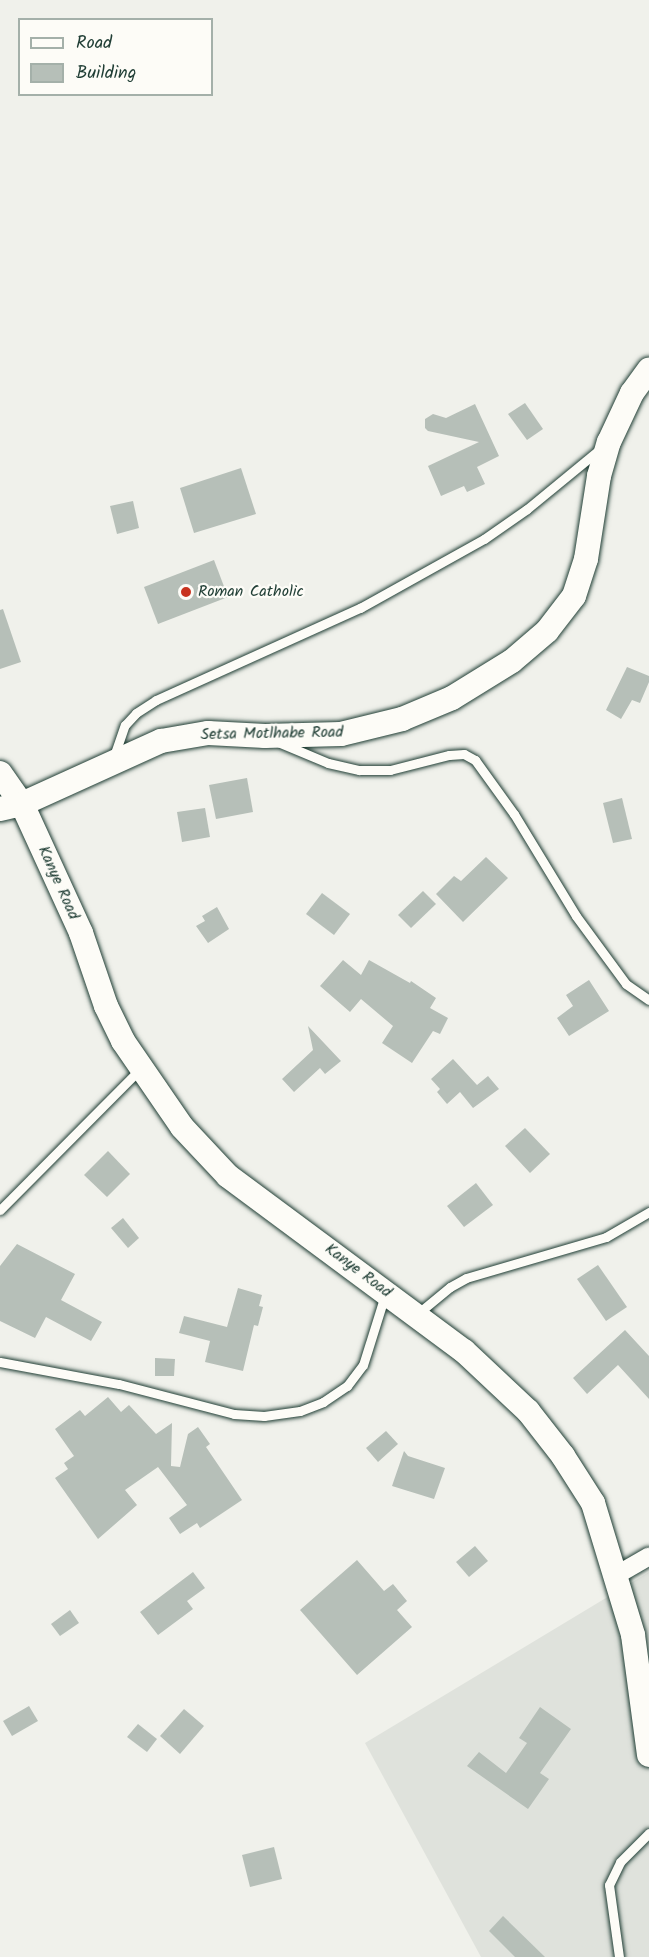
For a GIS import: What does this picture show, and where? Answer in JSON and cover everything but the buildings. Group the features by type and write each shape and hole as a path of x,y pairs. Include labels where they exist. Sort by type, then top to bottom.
{"main road":[{"name":"Setsa Motlhabe Road","path":"11,807 161,741 208,733 265,736 341,734 402,720 452,698 512,661 547,632 574,596 586,559 599,476 609,442 632,393 649,370"},
{"name":"Kanye Road","path":"0,773 11,807 81,933 106,1006 140,1068 182,1127 228,1176 386,1292 495,1378 528,1411 563,1456 592,1503 633,1635 649,1755"}],"street":[{"path":"615,1576 649,1556"}],"lane":[{"path":"112,762 125,725 150,704 360,608 484,539 527,509 609,442"},
{"path":"265,736 328,763 359,770 390,770 464,754 475,760 514,814 576,916 626,984 649,1000"},
{"path":"0,1210 140,1068"},
{"path":"416,1315 450,1287 466,1278 606,1237 649,1212"},
{"path":"0,1362 119,1384 234,1414 264,1416 300,1411 323,1402 347,1386 363,1365 386,1292"},
{"path":"619,1957 609,1885 620,1862 649,1833"}],"shaded area":[{"path":"649,1572 649,1957 481,1957 365,1743"}],"place":[{"name":"Roman Catholic","path":"186,592"}]}
